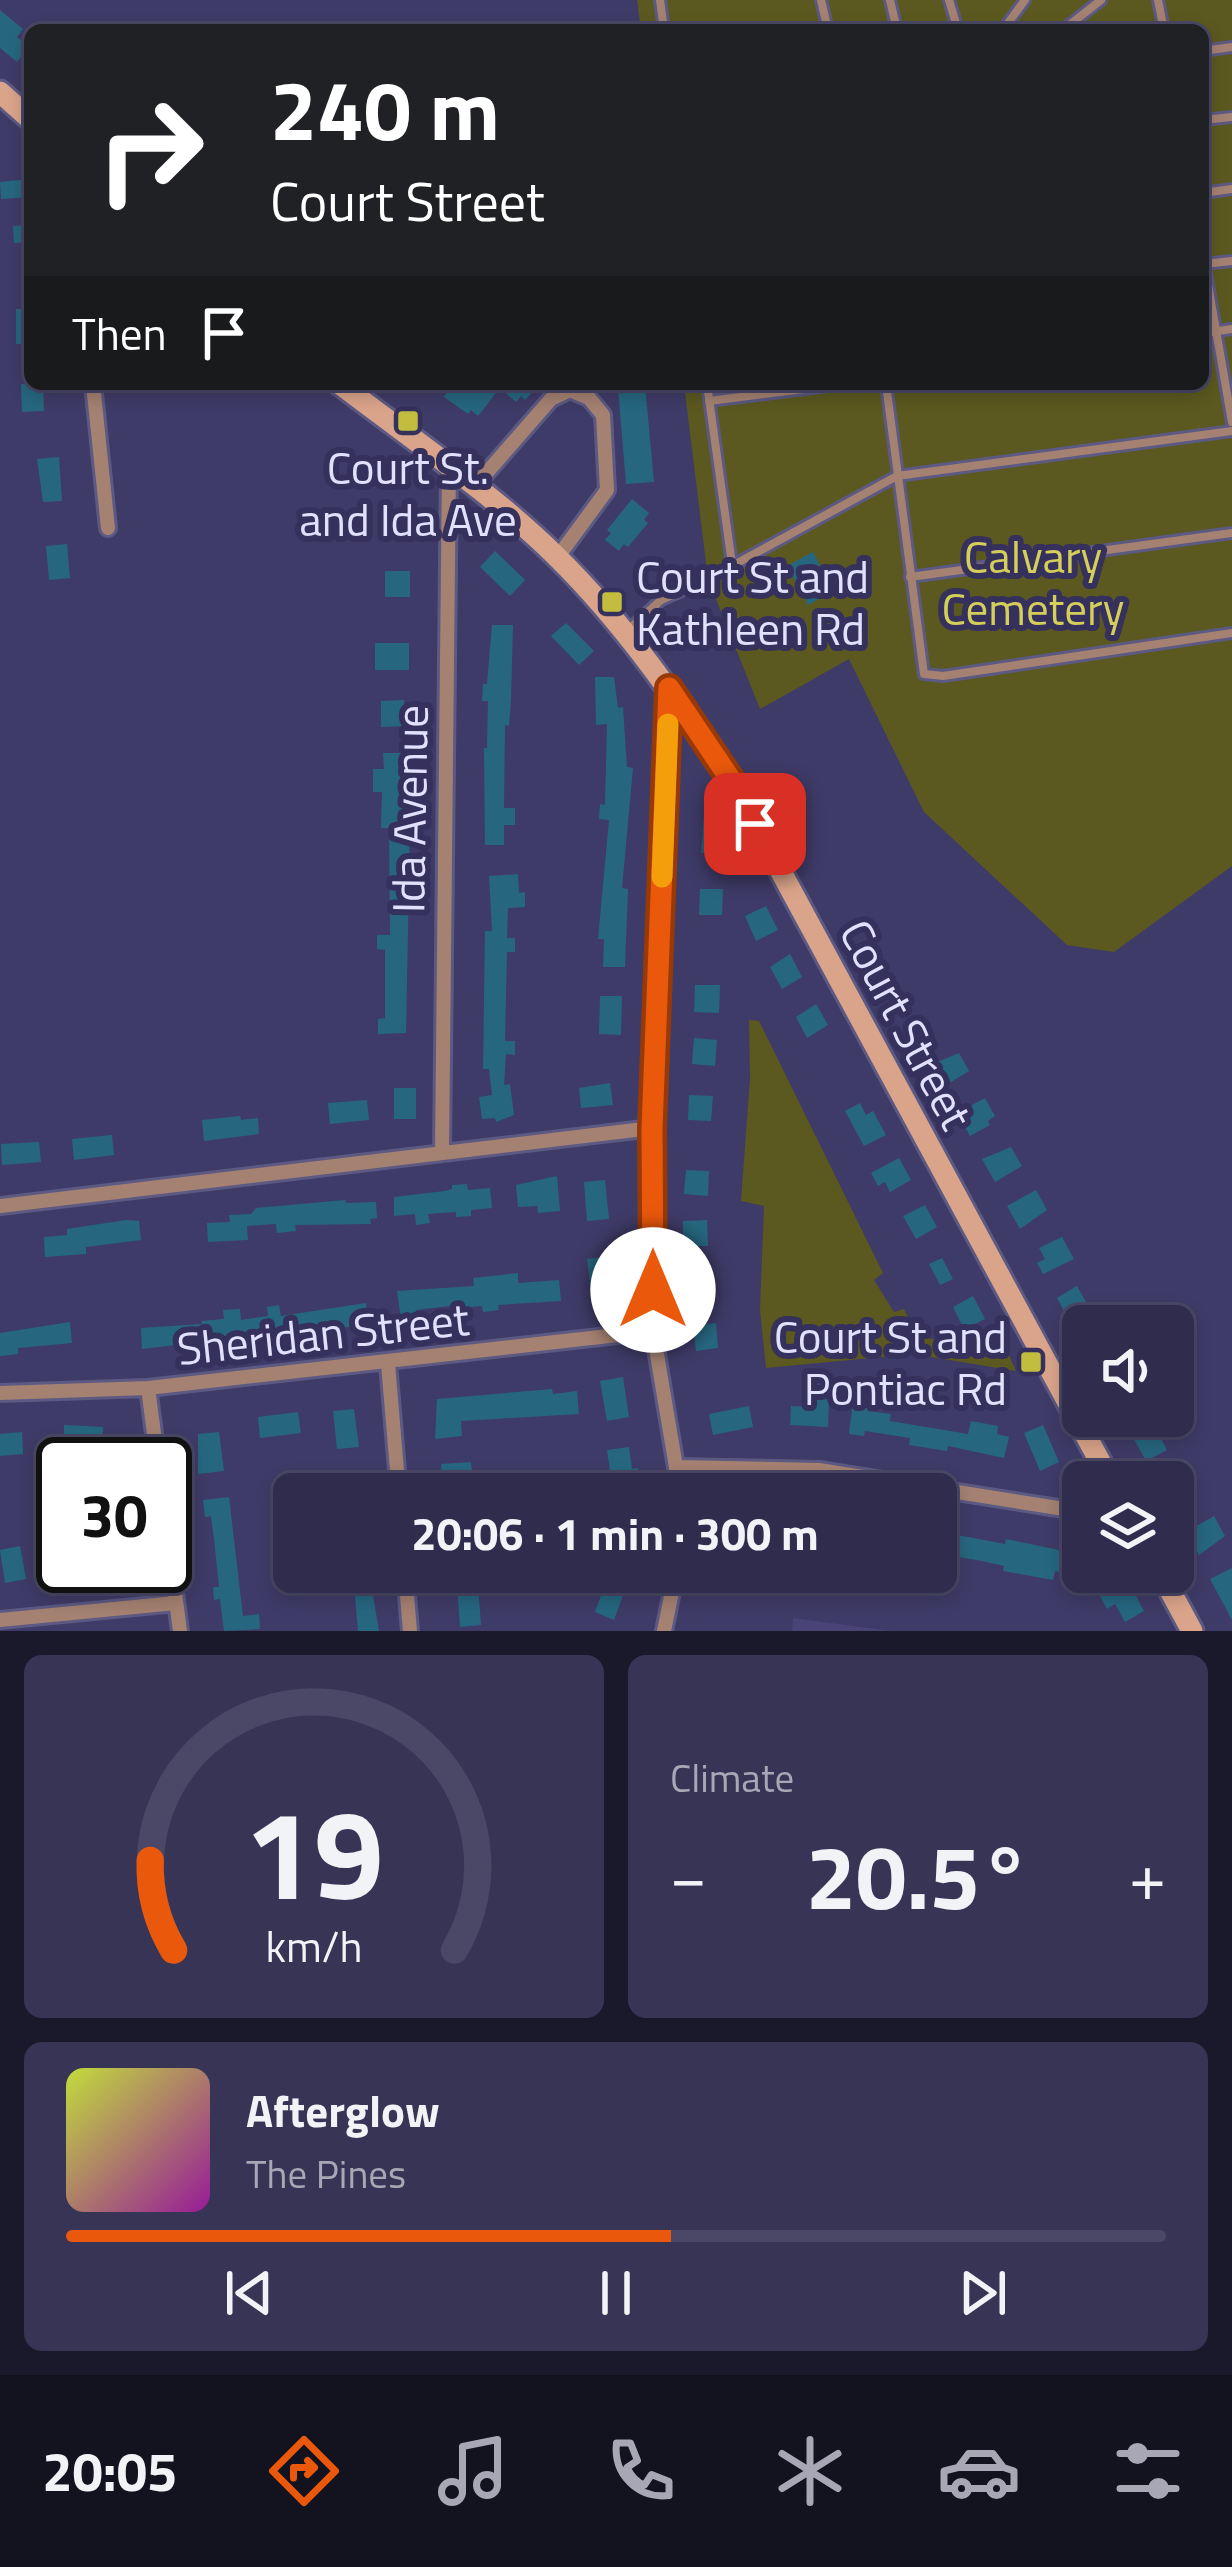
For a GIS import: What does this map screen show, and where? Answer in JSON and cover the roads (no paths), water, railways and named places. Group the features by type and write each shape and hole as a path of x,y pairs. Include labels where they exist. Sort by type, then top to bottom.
{"street":[{"path":"0,92 24,114"},
{"path":"94,390 108,528"},
{"name":"Court Street","path":"349,390 476,485 557,558 669,688 733,783 1100,1461"},
{"path":"476,485 551,399 570,390 589,398 603,415 607,490 557,558"},
{"name":"Ida Avenue","path":"442,1152 448,466"},
{"path":"669,688 652,1128 653,1331 676,1473"},
{"path":"0,1206 652,1128"},
{"name":"Sheridan Street","path":"0,1394 148,1388 653,1331"},
{"path":"388,1364 397,1473"},
{"path":"148,1388 154,1437"},
{"path":"676,1467 819,1470 1062,1509"},
{"path":"175,1593 180,1631"},
{"path":"407,1593 410,1631"},
{"path":"664,1631 672,1593"},
{"path":"1171,1593 1192,1631"},
{"path":"0,1620 176,1604"}],"lane":[{"path":"1071,24 1101,0"},
{"path":"1209,294 1232,422"},
{"path":"1209,332 1232,329"},
{"path":"708,390 732,564"},
{"path":"710,400 794,390"},
{"path":"887,390 924,674 943,676 1232,633"},
{"path":"625,633 661,599 897,476 1232,431"},
{"path":"910,577 1232,533"}],"place":[{"name":"Court St. and Ida Ave","path":"408,421"},
{"name":"Court St and Kathleen Rd","path":"612,602"},
{"name":"Court St and Pontiac Rd","path":"1031,1362"}],"park label":[{"name":"Calvary Cemetery","path":"1033,582"}]}
